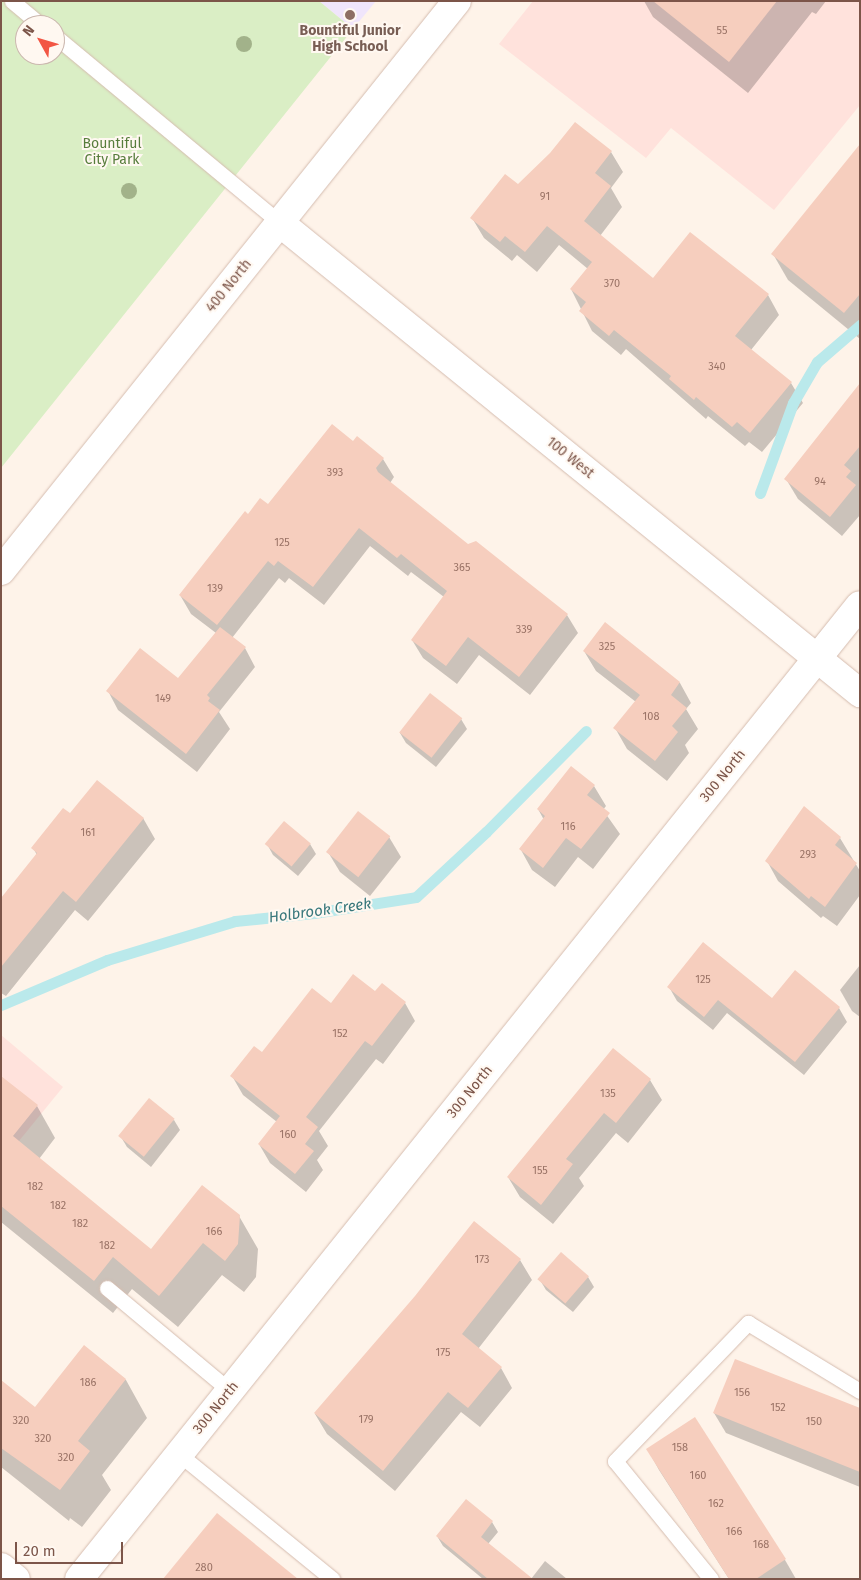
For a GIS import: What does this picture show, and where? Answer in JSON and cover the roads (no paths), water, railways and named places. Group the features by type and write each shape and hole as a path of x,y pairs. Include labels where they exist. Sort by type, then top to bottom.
{"street":[{"name":"400 North","path":"1,571 457,1"},
{"name":"100 West","path":"280,223 860,693"},
{"name":"300 North","path":"79,1579 860,605"},
{"path":"1,1567 16,1579"}],"lane":[{"path":"12,1 30,15"},
{"path":"65,44 280,223"},
{"path":"107,1288 230,1391"},
{"path":"711,1579 615,1461 748,1323 860,1391"},
{"path":"179,1454 332,1579"}],"waterway":[{"name":"Holbrook Creek","path":"760,493 793,403 817,362 860,325"},
{"name":"Holbrook Creek","path":"1,1005 107,960 235,921 314,913 416,897 486,832 586,731"}],"place":[{"name":"Bountiful Junior High School","path":"350,15"}],"park label":[{"name":"Bountiful City Park","path":"112,152"}]}
